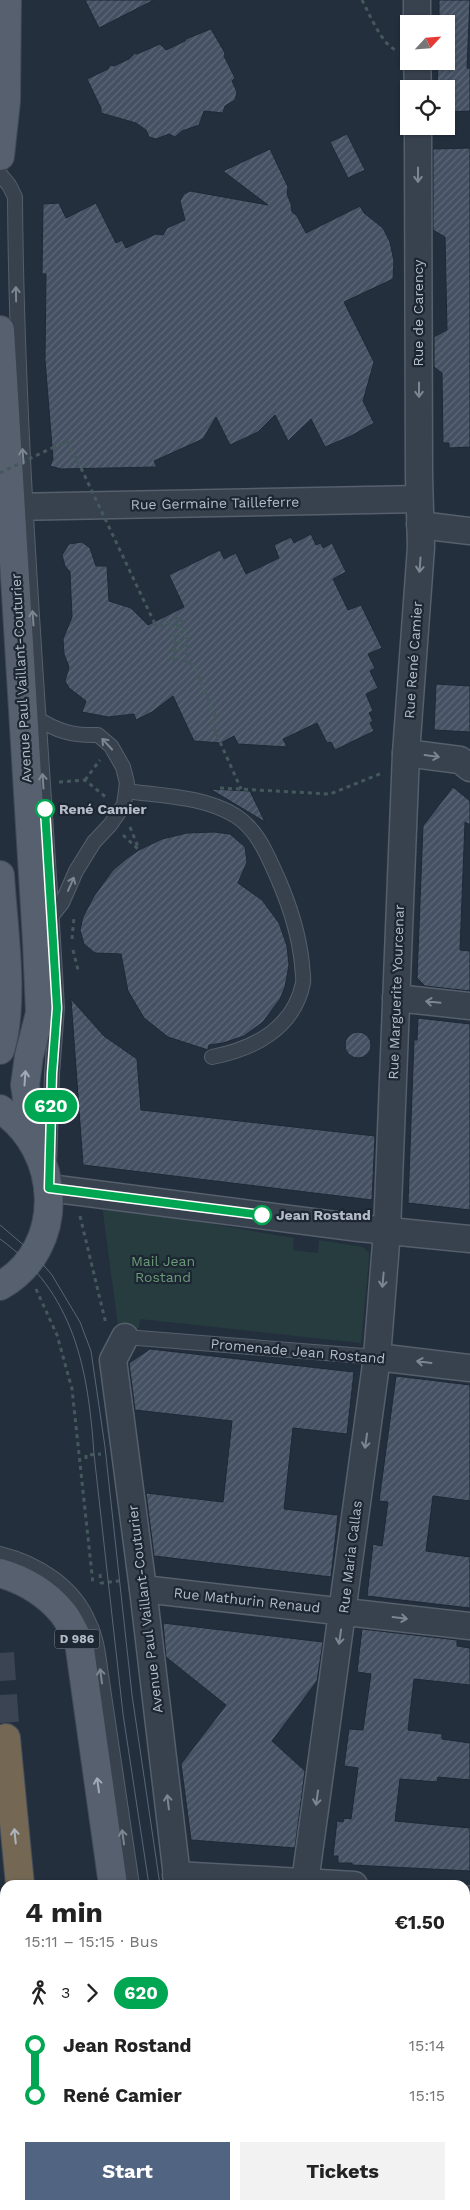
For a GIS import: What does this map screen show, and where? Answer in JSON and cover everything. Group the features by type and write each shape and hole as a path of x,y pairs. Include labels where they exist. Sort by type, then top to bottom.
{"highway":[{"path":"6,1738 20,1880"}],"main road":[{"path":"0,156 6,101 8,0"},
{"name":"Avenue Paul Vaillant-Couturier","path":"0,330 19,507 31,715 40,1013 29,1056 25,1085 34,1143 49,1186 47,1218 41,1240 22,1268 0,1286"},
{"path":"0,875 7,996 5,1030 0,1050"},
{"name":"Avenue Paul Vaillant-Couturier","path":"0,1109 22,1128 34,1143"},
{"name":"D 986","path":"0,1573 22,1581 41,1592 63,1612 79,1642 112,1880"},
{"path":"0,1593 15,1597 35,1608 48,1621 59,1642 64,1657 70,1709 91,1734"}],"street":[{"path":"417,0 417,15"},
{"name":"Rue de Carency","path":"418,135 419,499"},
{"name":"Rue Germaine Tailleferre","path":"19,507 419,499"},
{"name":"Rue René Camier","path":"401,774 421,547 419,499"},
{"path":"420,526 470,531"},
{"path":"401,774 460,760 470,768"},
{"name":"Rue Marguerite Yourcenar","path":"387,1231 388,998 401,774"},
{"path":"388,998 470,1006"},
{"path":"49,1186 387,1231 470,1239"},
{"name":"Rue Maria Callas","path":"306,1880 377,1357 387,1231"},
{"name":"Avenue Paul Vaillant-Couturier","path":"117,1334 113,1360 143,1589 177,1880"},
{"name":"Promenade Jean Rostand","path":"377,1357 470,1368"},
{"name":"Rue Mathurin Renaud","path":"143,1589 470,1626"}],"lane":[{"path":"0,174 9,185 15,197 19,507"},
{"path":"31,715 75,736 98,735 111,746 123,767 127,783 124,806 94,842 76,871 62,903 52,915 37,940"},
{"name":"Avenue Paul Vaillant-Couturier","path":"31,715 43,782 57,1008 52,1074 49,1186"},
{"path":"126,791 206,802 236,817 261,840 288,901 299,936 303,982 296,1006 274,1031 250,1047 212,1056"},
{"name":"Promenade Jean Rostand","path":"117,1334 377,1357"},
{"path":"0,1554 22,1560 54,1579 70,1593 82,1608 90,1623 96,1642 131,1880"}],"path":[{"path":"362,0 374,24 390,48 400,52"},
{"path":"0,473 67,440 154,622 157,627 170,621 175,642 173,659 179,660 180,637 176,619 181,618 186,638 186,663 194,665 215,716 212,724 241,789"},
{"path":"212,788 330,794 401,774"},
{"path":"43,782 86,780 120,810 126,819 139,850 118,831"},
{"path":"74,916 72,945 78,970"},
{"path":"78,1209 117,1334"},
{"path":"36,1288 57,1335 72,1389 93,1584"},
{"path":"79,1456 86,1455"}],"green space":[{"name":"Mail Jean Rostand","path":"102,1205 294,1238 293,1250 318,1253 319,1240 363,1247 369,1253 369,1260 361,1343 140,1319 139,1328 118,1326"}],"building":[{"path":"85,0 154,0 99,28"},
{"path":"439,0 470,0 467,68 470,68 470,111 455,112 455,80 437,80 438,70 455,70 455,15 439,15"},
{"path":"211,29 225,53 224,56 235,78 232,81 237,92 235,100 225,106 223,113 204,111 199,125 182,131 175,137 169,134 156,139 149,137 146,130 136,123 101,113 101,108 87,79 108,69 110,65 114,66 129,59 135,53 137,54 160,44 166,50 186,39"},
{"path":"347,134 365,170 348,178 330,142"},
{"path":"470,148 470,447 449,448 449,443 443,443 442,373 434,367 434,337 447,330 445,237 433,230 433,149"},
{"path":"270,149 288,187 287,194 292,212 297,216 306,233 360,206 364,213 383,228 390,242 394,261 393,279 344,302 374,362 363,401 374,423 351,436 325,447 311,419 288,441 275,415 258,432 230,445 216,417 203,439 154,461 157,467 61,469 50,466 53,459 45,360 46,274 42,274 43,204 59,203 66,218 96,203 116,243 122,240 126,248 156,234 163,235 167,228 185,220 180,201 184,194 190,191 268,205 223,171"},
{"path":"311,534 316,545 321,543 323,548 332,543 346,572 333,579 348,610 361,605 382,648 368,654 375,668 370,671 378,688 366,694 373,711 369,713 373,721 370,723 374,731 335,750 331,742 327,743 317,723 283,739 287,747 238,744 234,736 221,743 194,741 173,696 152,712 136,720 134,714 108,717 82,712 86,701 69,688 65,681 69,667 64,654 63,639 72,617 70,572 65,566 62,555 69,544 82,542 90,548 96,566 107,566 109,601 131,608 148,625 184,607 169,575 220,550 224,559 236,553 246,574 279,558 274,545 291,537 294,543"},
{"path":"436,684 470,686 470,732 434,730"},
{"path":"453,787 470,801 470,825 465,822 460,950 470,951 470,991 425,986 417,978 423,826"},
{"path":"210,789 250,791 265,822"},
{"path":"214,832 230,834 245,847 247,862 238,883 262,900 279,923 287,946 289,965 285,987 280,999 263,1022 244,1036 223,1043 209,1045 208,1050 168,1037 144,1018 128,991 121,954 95,953 84,944 80,930 83,917 94,896 113,870 126,859 139,850 162,839 187,833"},
{"path":"71,999 104,1036 137,1059 141,1110 375,1136 372,1200 83,1165"},
{"path":"418,1018 470,1024 470,1210 408,1203 414,1040 417,1040"},
{"path":"358,1032 367,1036 371,1045 367,1054 358,1058 349,1054 345,1045 349,1036"},
{"path":"150,1349 354,1372 347,1434 293,1428 284,1509 338,1515 331,1577 154,1556 146,1493 223,1502 232,1421 135,1410 129,1363"},
{"path":"396,1376 470,1385 470,1501 433,1496 426,1551 470,1557 470,1608 367,1596 373,1544 382,1546 388,1502 379,1501"},
{"path":"163,1623 323,1642 317,1681 272,1741 305,1771 295,1848 191,1840 181,1764 226,1705 166,1657"},
{"path":"362,1629 457,1640 457,1646 470,1648 470,1685 414,1679 408,1730 442,1734 442,1739 470,1743 470,1780 438,1777 437,1782 400,1779 395,1821 470,1828 470,1871 352,1865 352,1863 338,1863 338,1856 333,1856 337,1821 343,1822 344,1818 351,1819 358,1768 344,1766 349,1729 363,1730 371,1674 357,1672"}],"tunnel":[{"path":"0,1653 6,1738"}],"tram line":[{"path":"0,1225 33,1253 52,1275 80,1322 91,1351 105,1447 132,1695 159,1880"},
{"path":"0,1239 25,1260 45,1283 61,1308 73,1335 81,1363 91,1423 123,1714 148,1880"}],"bus line":[{"name":"620","path":"45,809 57,1008 52,1074 49,1188 76,1193 262,1215"}],"place":[{"name":"René Camier","path":"45,809"},
{"name":"Jean Rostand","path":"262,1215"}]}
